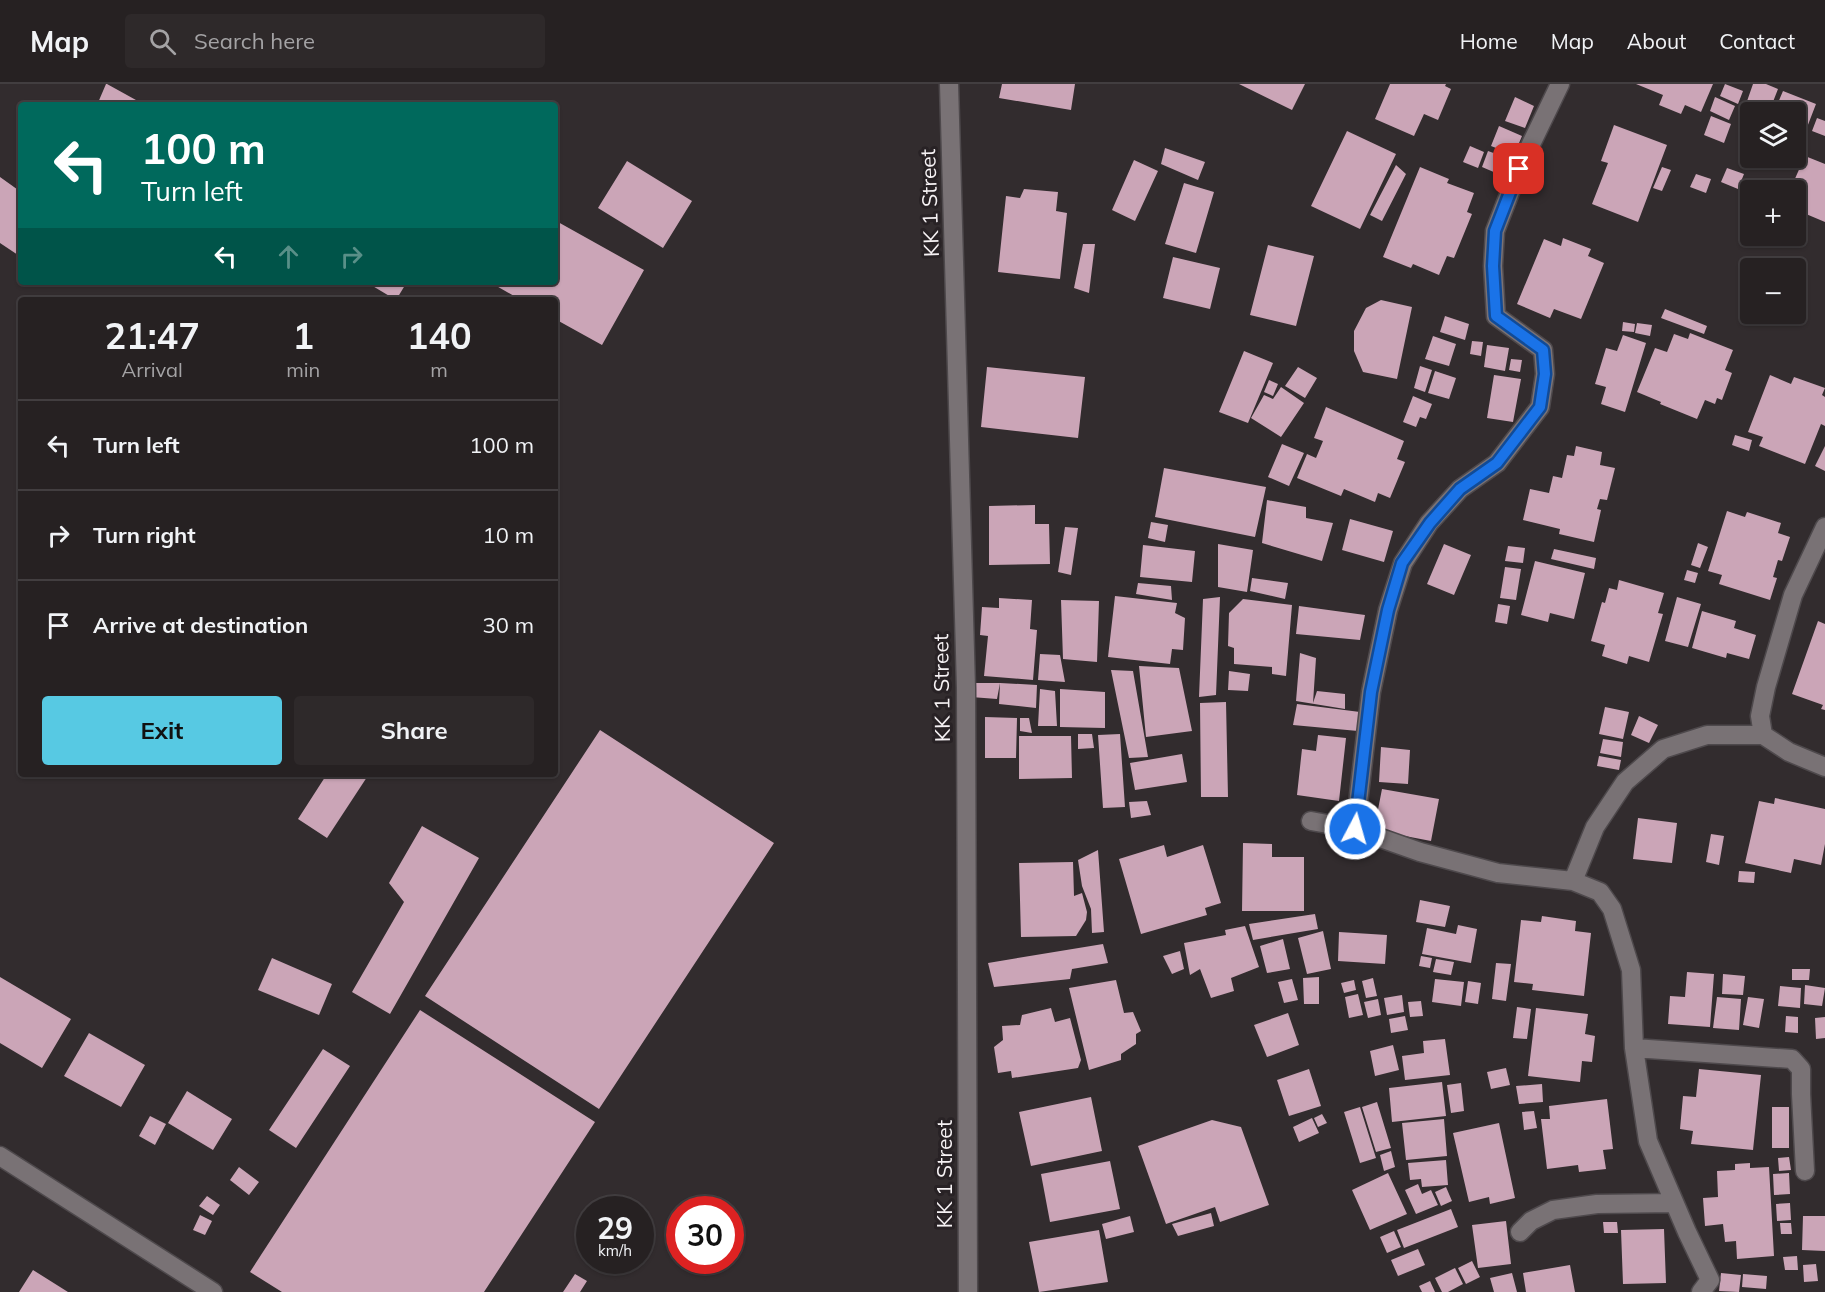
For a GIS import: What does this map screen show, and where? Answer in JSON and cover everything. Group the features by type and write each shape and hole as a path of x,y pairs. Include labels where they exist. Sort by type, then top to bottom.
{"street":[{"name":"KK 1 Street","path":"949,84 966,687 968,1292"},
{"path":"1355,829 1371,692 1388,610 1402,563 1430,523 1460,489 1497,463 1540,407 1545,374 1543,350 1496,316 1493,266 1495,231 1519,169 1560,84"},
{"path":"1762,735 1760,716 1766,687 1792,595 1825,527"},
{"path":"1573,881 1595,827 1625,782 1663,749 1707,735 1762,735 1789,752 1825,767"},
{"path":"1311,821 1355,829 1420,852 1497,873 1573,881 1600,892 1612,909 1631,970 1634,1048 1648,1142 1710,1280 1701,1292"},
{"path":"1634,1048 1792,1059 1801,1069 1805,1171"},
{"path":"0,1156 213,1292"},
{"path":"1521,1232 1531,1221 1553,1210 1597,1204 1674,1203"}],"building":[{"path":"107,84 140,102 98,102"},
{"path":"1002,84 1075,84 1071,110 999,98"},
{"path":"1239,84 1305,84 1292,110"},
{"path":"1390,84 1446,84 1445,86 1451,89 1438,120 1424,114 1414,136 1375,119"},
{"path":"1636,84 1713,84 1701,112 1685,105 1681,114 1659,105 1663,95"},
{"path":"1725,84 1743,91 1738,104 1720,96"},
{"path":"1753,84 1766,84 1778,89 1773,102 1747,102"},
{"path":"1783,91 1816,104 1806,130 1806,102 1778,102"},
{"path":"1515,97 1534,106 1525,128 1505,121"},
{"path":"1715,97 1735,106 1729,120 1710,111"},
{"path":"1711,116 1731,124 1724,143 1704,135"},
{"path":"1817,118 1825,121 1825,136 1812,131"},
{"path":"1614,125 1667,145 1638,222 1592,204 1608,163 1601,161"},
{"path":"1499,126 1522,136 1514,155 1491,146"},
{"path":"1347,131 1396,154 1360,229 1311,206"},
{"path":"1470,146 1484,152 1478,168 1463,162"},
{"path":"1165,148 1205,162 1198,180 1161,164"},
{"path":"1488,151 1510,159 1503,176 1482,167"},
{"path":"1806,156 1825,164 1825,222 1806,214 1808,210 1806,209 1806,180 1794,180 1800,168 1806,168"},
{"path":"1134,160 1158,171 1135,221 1112,210"},
{"path":"627,161 692,201 663,248 598,208"},
{"path":"1396,165 1406,174 1382,221 1370,215"},
{"path":"1420,167 1449,179 1447,183 1474,193 1467,212 1472,214 1454,258 1447,256 1439,275 1413,264 1411,268 1383,257"},
{"path":"1662,167 1671,170 1662,191 1653,188"},
{"path":"1727,168 1744,174 1738,189 1721,182"},
{"path":"1696,174 1711,179 1706,193 1690,187"},
{"path":"0,177 18,190 18,255 0,243"},
{"path":"1184,183 1214,192 1196,253 1165,244"},
{"path":"1024,189 1058,192 1056,211 1067,213 1060,279 998,272 1006,196 1020,198"},
{"path":"558,222 644,270 602,345 558,321 558,297 516,297 495,285 558,285"},
{"path":"1563,238 1591,249 1588,256 1604,263 1581,319 1554,309 1550,318 1517,304 1544,239 1561,246"},
{"path":"1083,244 1095,244 1089,293 1074,288"},
{"path":"1268,245 1314,256 1296,326 1250,315"},
{"path":"1173,257 1220,268 1210,309 1163,298"},
{"path":"371,285 405,285 398,297 391,297"},
{"path":"1381,300 1412,307 1397,379 1363,372 1354,351 1354,331 1366,308"},
{"path":"1665,309 1707,326 1704,334 1661,318"},
{"path":"1445,316 1469,324 1465,340 1440,332"},
{"path":"1623,322 1635,324 1634,332 1622,331"},
{"path":"1637,323 1652,325 1650,336 1635,333"},
{"path":"1690,333 1733,350 1725,370 1732,373 1722,400 1717,398 1715,404 1705,400 1697,419 1637,392 1655,348 1667,352 1674,334 1688,339"},
{"path":"1623,335 1646,343 1625,412 1601,404 1606,387 1595,384 1606,348 1617,351"},
{"path":"1433,336 1456,344 1449,366 1425,359"},
{"path":"1472,341 1483,342 1481,356 1470,354"},
{"path":"1487,345 1509,348 1505,371 1484,367"},
{"path":"1244,351 1273,363 1248,423 1219,412"},
{"path":"1511,359 1522,360 1520,372 1509,370"},
{"path":"1420,366 1432,370 1425,392 1414,388"},
{"path":"987,367 1085,377 1078,438 981,427"},
{"path":"1298,367 1317,378 1305,398 1285,386"},
{"path":"1435,371 1456,378 1449,399 1428,393"},
{"path":"1494,375 1521,379 1513,422 1487,418"},
{"path":"1770,375 1791,384 1794,377 1825,388 1822,395 1825,397 1825,426 1821,424 1805,464 1759,446 1763,437 1748,432"},
{"path":"1269,380 1278,384 1273,396 1264,392"},
{"path":"1281,387 1304,403 1281,437 1251,418 1264,395 1273,399"},
{"path":"1413,396 1432,404 1426,419 1420,417 1416,427 1403,422"},
{"path":"1326,407 1404,441 1397,459 1405,462 1390,498 1378,493 1375,502 1344,489 1341,496 1297,478 1307,454 1316,458 1323,441 1314,438"},
{"path":"1735,435 1752,440 1749,451 1732,445"},
{"path":"1282,444 1304,453 1289,486 1268,477"},
{"path":"1576,446 1602,452 1600,465 1615,468 1607,500 1600,499 1597,509 1601,510 1594,542 1559,534 1560,529 1523,520 1530,489 1549,493 1553,476 1562,478 1567,455 1574,456"},
{"path":"1825,446 1825,471 1815,466"},
{"path":"1164,468 1266,487 1255,537 1155,517"},
{"path":"1267,500 1306,507 1306,518 1333,523 1322,561 1262,543"},
{"path":"1035,505 1035,524 1049,524 1050,564 989,565 989,506"},
{"path":"1727,511 1745,517 1747,512 1781,523 1778,533 1790,537 1782,561 1778,560 1773,577 1777,578 1770,600 1719,584 1722,575 1708,571"},
{"path":"1350,519 1393,531 1384,562 1342,550"},
{"path":"1151,522 1168,525 1165,542 1148,538"},
{"path":"1065,527 1078,528 1071,575 1058,572"},
{"path":"1698,543 1708,547 1700,568 1691,565"},
{"path":"1218,544 1253,550 1247,592 1218,587"},
{"path":"1444,544 1471,555 1454,595 1427,584"},
{"path":"1143,545 1195,551 1192,582 1140,577"},
{"path":"1508,546 1525,548 1523,563 1505,561"},
{"path":"1554,549 1596,558 1594,569 1551,559"},
{"path":"1535,561 1585,573 1574,619 1550,613 1548,622 1521,615"},
{"path":"1505,567 1521,569 1516,600 1500,598"},
{"path":"1687,570 1698,573 1695,583 1684,580"},
{"path":"1252,578 1288,583 1285,599 1250,591"},
{"path":"1619,580 1664,593 1658,613 1663,614 1649,662 1629,656 1627,664 1602,656 1605,645 1591,641 1602,602 1605,603 1609,588 1617,590"},
{"path":"1138,583 1171,586 1172,600 1136,594"},
{"path":"1115,596 1177,603 1175,613 1185,618 1183,650 1172,649 1170,664 1108,657"},
{"path":"1220,597 1216,695 1199,697 1203,599"},
{"path":"1677,597 1701,604 1688,647 1665,641"},
{"path":"999,598 1032,600 1030,629 1037,630 1033,680 984,676 988,636 980,635 982,607 999,608"},
{"path":"1243,599 1292,605 1286,676 1272,674 1272,667 1234,664 1234,648 1228,646 1229,613"},
{"path":"1061,600 1099,601 1097,662 1063,659"},
{"path":"1498,604 1510,606 1507,624 1495,622"},
{"path":"1299,606 1365,615 1360,640 1296,634"},
{"path":"1702,611 1736,621 1734,628 1756,635 1749,659 1727,653 1726,658 1692,648"},
{"path":"1818,621 1825,624 1825,710 1821,709 1823,705 1792,694"},
{"path":"1300,653 1316,658 1313,703 1317,691 1345,694 1345,709 1296,701"},
{"path":"1040,654 1060,655 1065,682 1038,680"},
{"path":"1139,666 1179,668 1192,731 1146,737"},
{"path":"1111,670 1133,671 1148,757 1129,758"},
{"path":"1229,671 1250,674 1248,691 1228,690"},
{"path":"971,683 1000,683 997,699 971,697"},
{"path":"1000,683 1037,685 1036,708 999,704"},
{"path":"1040,689 1055,691 1057,726 1038,726"},
{"path":"1060,689 1105,692 1105,728 1060,727"},
{"path":"1226,702 1228,797 1201,797 1200,703"},
{"path":"1297,704 1360,712 1358,731 1293,725"},
{"path":"1605,707 1629,712 1623,739 1599,734"},
{"path":"1639,716 1658,725 1649,743 1631,735"},
{"path":"985,717 1017,718 1016,758 985,758"},
{"path":"1020,718 1029,718 1032,733 1020,731"},
{"path":"600,730 774,843 599,1109 425,996"},
{"path":"1078,734 1092,734 1094,748 1078,749"},
{"path":"1120,734 1125,807 1103,808 1098,735"},
{"path":"1318,735 1346,738 1339,801 1297,795 1302,749 1316,751"},
{"path":"1019,736 1071,736 1072,778 1019,779"},
{"path":"1603,739 1623,742 1621,757 1600,753"},
{"path":"1381,747 1410,750 1408,784 1379,782"},
{"path":"1182,754 1187,782 1135,790 1130,763"},
{"path":"1599,756 1621,760 1619,770 1597,766"},
{"path":"325,777 367,777 327,838 298,819"},
{"path":"1382,789 1439,799 1431,841 1374,830"},
{"path":"1775,798 1825,809 1825,844 1821,865 1794,859 1791,873 1745,863 1759,801 1774,804"},
{"path":"1147,801 1151,815 1131,818 1129,802"},
{"path":"1638,818 1677,823 1672,863 1633,859"},
{"path":"422,826 479,858 390,1014 352,992 404,902 389,883"},
{"path":"1711,834 1724,836 1719,865 1706,862"},
{"path":"1243,843 1272,844 1272,857 1304,857 1304,911 1242,911"},
{"path":"1164,845 1167,857 1203,845 1221,903 1205,908 1207,915 1141,934 1119,859"},
{"path":"1098,850 1104,932 1092,933 1091,909 1082,886 1078,860"},
{"path":"1073,862 1074,896 1082,893 1087,912 1086,920 1076,936 1021,937 1019,863"},
{"path":"1739,871 1755,872 1754,883 1738,882"},
{"path":"1420,900 1450,906 1445,927 1416,922"},
{"path":"1315,914 1318,929 1253,940 1249,924"},
{"path":"1542,916 1576,921 1575,931 1591,933 1584,996 1532,990 1533,984 1514,982 1521,920 1541,922"},
{"path":"1458,925 1477,929 1471,963 1422,954 1427,928 1456,934"},
{"path":"1245,926 1259,967 1231,978 1234,991 1211,998 1200,969 1190,975 1184,943 1226,935 1225,930"},
{"path":"1323,931 1331,969 1307,974 1298,938"},
{"path":"1339,932 1387,935 1385,964 1338,961"},
{"path":"1283,939 1290,969 1267,973 1260,946"},
{"path":"1103,944 1108,963 1072,969 1070,979 994,987 988,963"},
{"path":"1180,951 1184,969 1172,974 1163,956"},
{"path":"1421,956 1432,958 1430,968 1419,966"},
{"path":"272,958 332,984 319,1015 258,990"},
{"path":"1436,959 1454,962 1451,975 1433,972"},
{"path":"1496,963 1511,964 1506,1001 1492,999"},
{"path":"1792,969 1810,969 1809,980 1792,980"},
{"path":"1687,972 1714,974 1710,1027 1668,1024 1670,996 1685,997"},
{"path":"1723,974 1745,976 1743,995 1722,994"},
{"path":"0,977 71,1019 42,1068 0,1043"},
{"path":"1319,977 1319,1004 1304,1004 1303,978"},
{"path":"1373,978 1377,996 1366,998 1362,981"},
{"path":"1292,979 1298,1000 1284,1003 1278,982"},
{"path":"1435,979 1464,982 1461,1006 1432,1002"},
{"path":"1116,980 1124,1013 1133,1012 1141,1031 1136,1034 1136,1044 1121,1054 1121,1060 1089,1070 1069,988"},
{"path":"1354,980 1356,990 1344,993 1341,983"},
{"path":"1468,981 1481,983 1478,1004 1465,1002"},
{"path":"1805,985 1825,988 1822,1006 1804,1004"},
{"path":"1780,986 1801,988 1800,1008 1778,1006"},
{"path":"1358,994 1363,1015 1349,1018 1345,997"},
{"path":"1402,995 1404,1012 1387,1015 1384,998"},
{"path":"1717,997 1741,999 1739,1030 1713,1028"},
{"path":"1748,997 1764,999 1759,1028 1743,1025"},
{"path":"1378,999 1381,1015 1368,1018 1364,1002"},
{"path":"1421,1001 1423,1016 1410,1017 1408,1002"},
{"path":"1517,1007 1531,1009 1527,1039 1513,1038"},
{"path":"1051,1008 1055,1022 1070,1018 1081,1060 1078,1068 1012,1078 1011,1071 998,1073 994,1047 1003,1040 1002,1026 1020,1025 1022,1015"},
{"path":"1536,1008 1588,1014 1585,1034 1595,1036 1592,1062 1582,1061 1580,1082 1528,1076"},
{"path":"420,1010 595,1122 484,1292 282,1292 250,1272"},
{"path":"1288,1013 1299,1045 1267,1057 1254,1025"},
{"path":"1405,1016 1408,1030 1391,1033 1389,1019"},
{"path":"1786,1016 1798,1017 1798,1033 1785,1032"},
{"path":"1825,1017 1825,1038 1816,1039 1815,1018"},
{"path":"89,1033 145,1065 121,1107 64,1076"},
{"path":"1445,1039 1450,1075 1405,1080 1402,1056 1424,1053 1423,1041"},
{"path":"1393,1045 1399,1070 1375,1076 1370,1051"},
{"path":"323,1049 350,1066 296,1148 269,1130"},
{"path":"1506,1068 1510,1085 1491,1089 1487,1072"},
{"path":"1309,1069 1321,1106 1289,1116 1277,1080"},
{"path":"1699,1069 1761,1075 1753,1150 1691,1144 1693,1131 1680,1129 1683,1096 1696,1097"},
{"path":"1442,1082 1446,1116 1392,1122 1389,1088"},
{"path":"1461,1083 1464,1111 1451,1113 1447,1085"},
{"path":"1542,1084 1543,1102 1519,1104 1516,1086"},
{"path":"187,1091 232,1119 213,1150 168,1123"},
{"path":"1091,1097 1102,1151 1031,1166 1019,1112"},
{"path":"1607,1099 1613,1149 1603,1150 1606,1169 1579,1172 1578,1165 1547,1169 1541,1119 1550,1119 1549,1106"},
{"path":"1377,1102 1391,1148 1376,1152 1362,1107"},
{"path":"1360,1107 1376,1158 1360,1163 1344,1112"},
{"path":"1772,1107 1789,1107 1789,1148 1772,1148"},
{"path":"1534,1111 1537,1128 1524,1130 1522,1112"},
{"path":"1322,1114 1327,1123 1318,1127 1314,1118"},
{"path":"150,1116 166,1124 155,1145 139,1136"},
{"path":"1312,1118 1319,1133 1299,1142 1293,1127"},
{"path":"1444,1119 1447,1156 1406,1160 1402,1123"},
{"path":"1212,1120 1241,1127 1269,1205 1220,1222 1215,1207 1166,1224 1138,1146"},
{"path":"1499,1123 1515,1198 1490,1204 1489,1197 1469,1202 1453,1133"},
{"path":"1391,1151 1395,1167 1384,1171 1380,1155"},
{"path":"1789,1157 1791,1170 1779,1171 1778,1158"},
{"path":"1446,1160 1448,1185 1422,1187 1421,1179 1410,1180 1408,1163"},
{"path":"1110,1161 1120,1209 1050,1222 1041,1174"},
{"path":"1750,1163 1750,1168 1769,1167 1774,1256 1737,1259 1736,1241 1725,1242 1723,1224 1705,1226 1703,1198 1718,1197 1717,1171 1735,1170 1735,1164"},
{"path":"239,1167 259,1182 249,1195 230,1180"},
{"path":"1388,1173 1407,1214 1370,1230 1352,1190"},
{"path":"1789,1173 1790,1194 1774,1195 1773,1174"},
{"path":"1418,1184 1422,1194 1431,1190 1438,1205 1416,1214 1405,1190"},
{"path":"1446,1187 1452,1201 1441,1206 1435,1192"},
{"path":"207,1196 220,1205 213,1215 199,1206"},
{"path":"1790,1203 1791,1220 1777,1221 1776,1204"},
{"path":"1451,1209 1458,1227 1404,1248 1397,1230"},
{"path":"1211,1213 1214,1226 1178,1236 1172,1224"},
{"path":"200,1215 212,1221 205,1235 193,1230"},
{"path":"1130,1216 1134,1232 1106,1239 1102,1224"},
{"path":"1803,1216 1825,1216 1825,1251 1802,1250"},
{"path":"1506,1221 1511,1264 1478,1268 1472,1225"},
{"path":"1603,1222 1617,1222 1618,1233 1604,1233"},
{"path":"1780,1223 1791,1223 1792,1234 1781,1234"},
{"path":"1664,1229 1666,1283 1623,1284 1621,1230"},
{"path":"1099,1230 1108,1282 1039,1292 1029,1242"},
{"path":"1394,1231 1401,1247 1387,1253 1380,1237"},
{"path":"1418,1249 1425,1265 1398,1276 1391,1260"},
{"path":"1797,1256 1798,1270 1785,1270 1783,1257"},
{"path":"1472,1261 1480,1277 1466,1284 1458,1268"},
{"path":"1816,1264 1818,1281 1804,1282 1803,1265"},
{"path":"1570,1265 1575,1292 1526,1292 1523,1273"},
{"path":"1455,1268 1463,1284 1448,1292 1442,1292 1435,1278"},
{"path":"33,1270 68,1292 19,1292"},
{"path":"1512,1273 1517,1292 1494,1292 1490,1278"},
{"path":"1721,1273 1741,1275 1739,1292 1719,1291"},
{"path":"575,1274 587,1281 580,1292 563,1292"},
{"path":"1743,1274 1767,1276 1766,1289 1742,1287"},
{"path":"1430,1281 1435,1292 1422,1292 1419,1286"}],"route":[{"path":"1355,829 1371,692 1388,610 1402,563 1430,523 1460,489 1497,463 1540,407 1545,374 1543,350 1496,316 1493,266 1495,231 1519,169"}]}
